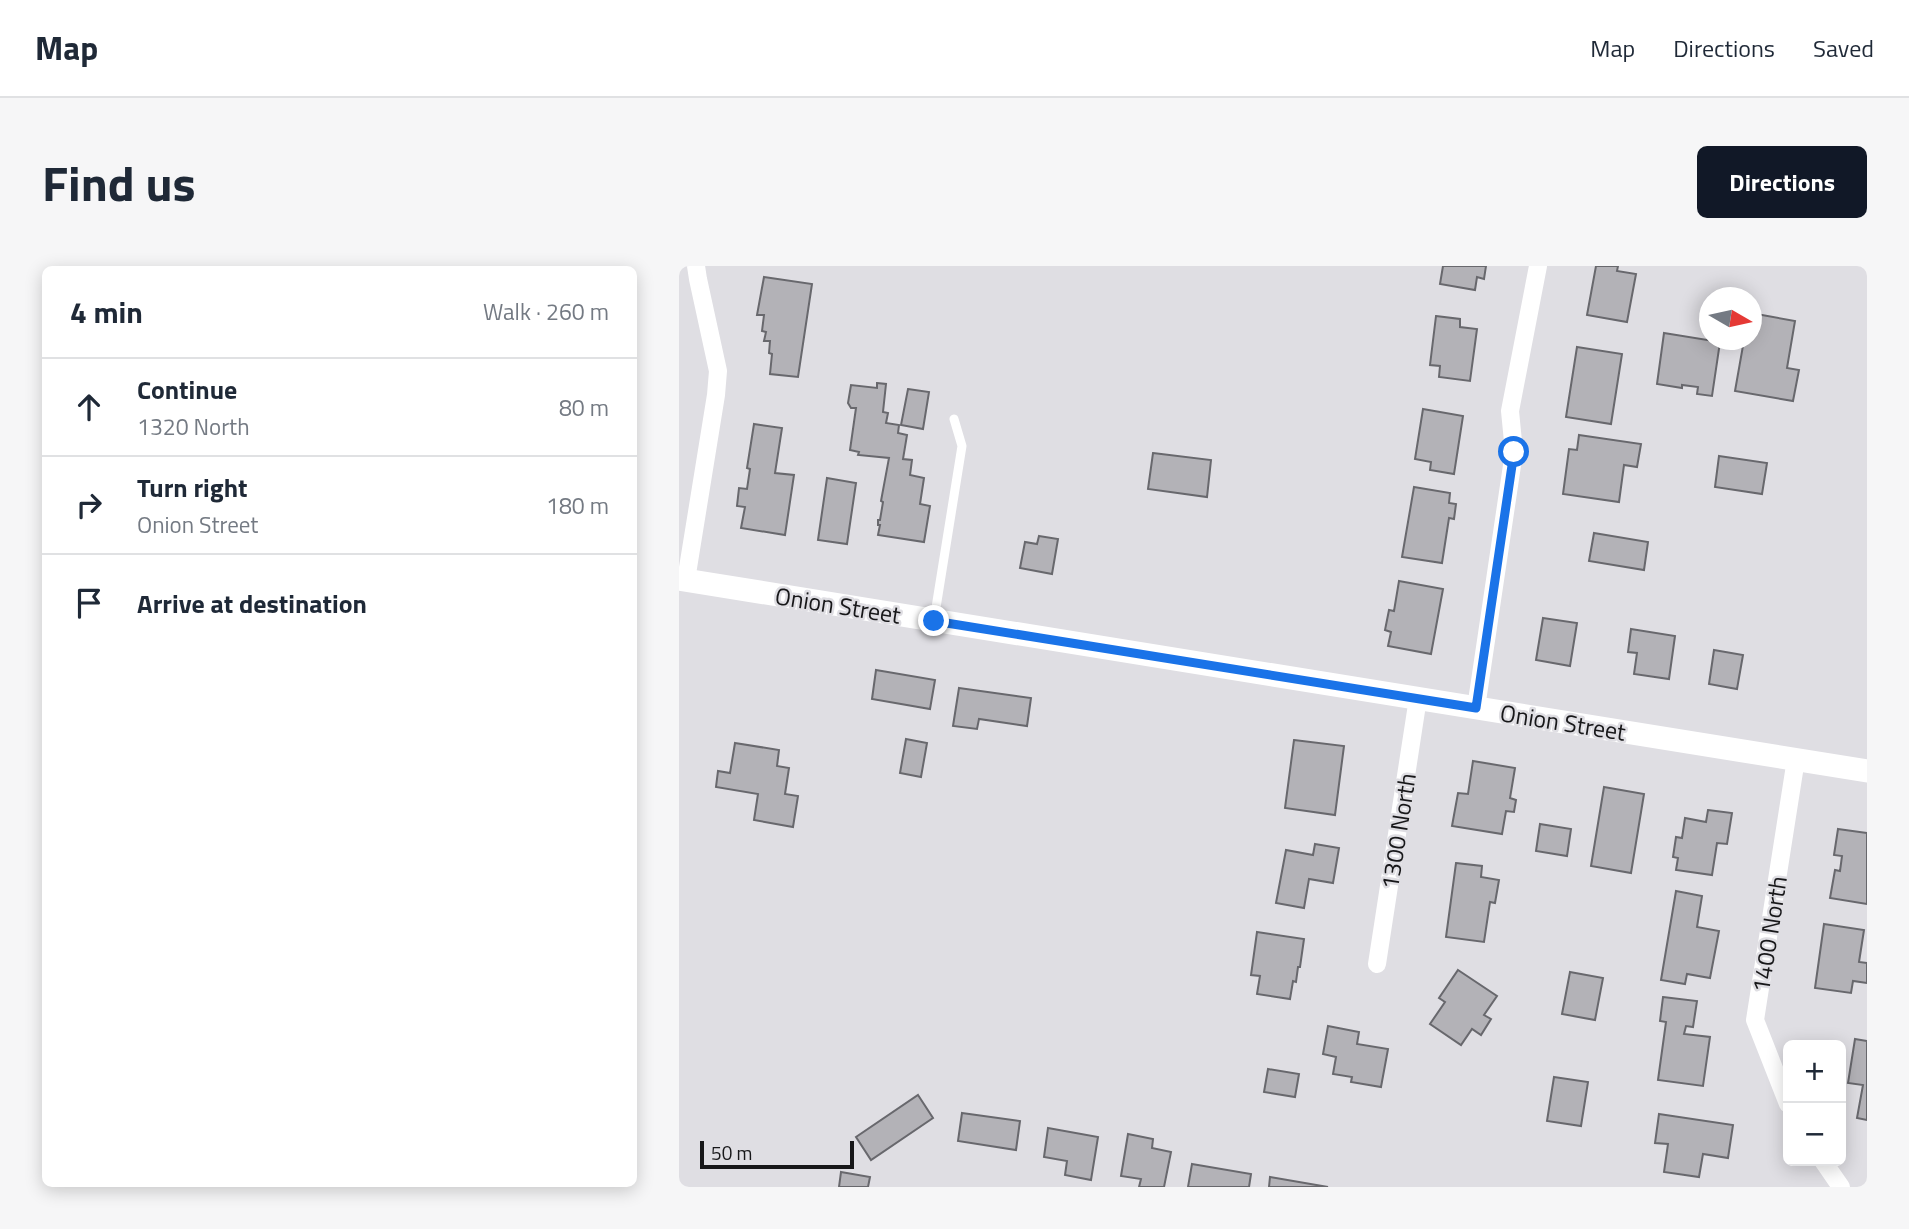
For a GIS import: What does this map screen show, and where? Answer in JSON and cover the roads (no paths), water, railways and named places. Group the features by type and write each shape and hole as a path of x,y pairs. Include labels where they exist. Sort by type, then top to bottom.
{"street":[{"path":"683,580 716,395 717,371 696,266"},
{"path":"1476,708 1514,452 1510,411 1538,266"},
{"name":"Onion Street","path":"683,580 1867,771"},
{"name":"1300 North","path":"1377,964 1418,698"},
{"name":"1400 North","path":"1788,1103 1755,1020 1796,759"},
{"path":"1826,1166 1841,1187"}],"lane":[{"path":"934,621 962,446 954,418"}]}
